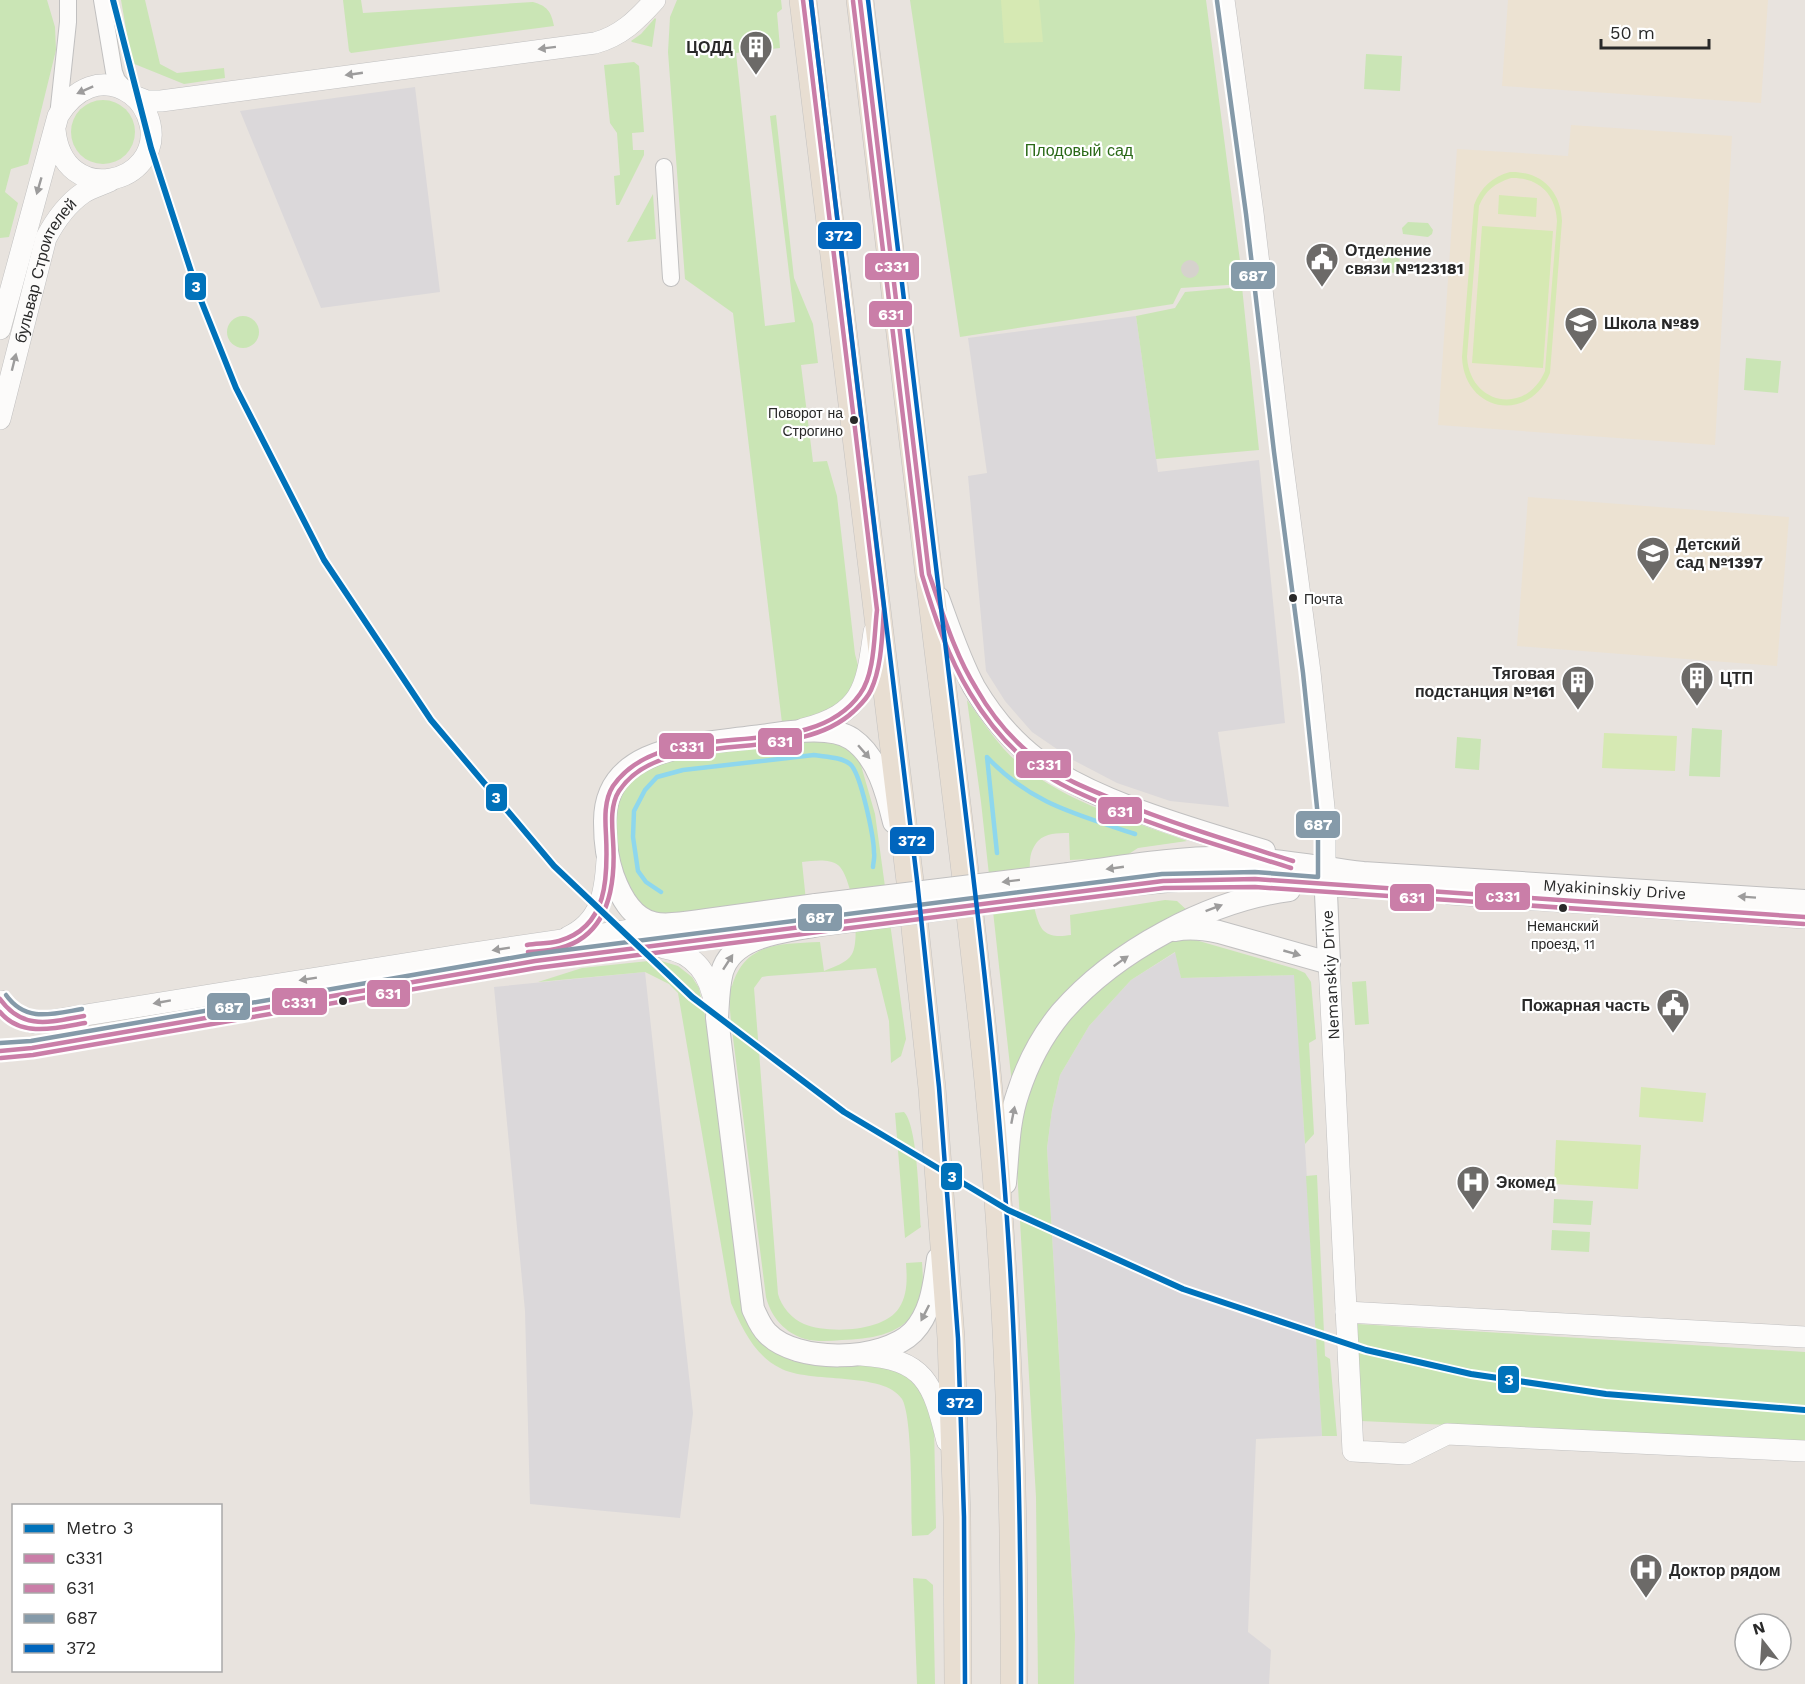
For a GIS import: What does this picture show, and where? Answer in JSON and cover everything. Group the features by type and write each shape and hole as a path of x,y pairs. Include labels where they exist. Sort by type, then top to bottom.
{"highway":[{"path":"803,0 910,881 932,1088 951,1338 956,1482 958,1684"},
{"path":"860,0 966,874 987,1071 1000,1236 1012,1456 1015,1554 1014,1684"}],"main road":[{"path":"929,574 974,686 1009,734 1036,758 1062,776 1094,792 1226,840 1303,863"},
{"path":"817,915 652,924 636,914 625,902 607,860 605,816 613,785 638,761 672,749 791,732 835,733 850,738 866,751 879,774 890,804 910,881"},
{"path":"1211,878 1234,872 1238,867 1239,858 1236,849 1226,840"},
{"name":"Myakininskiy Drive","path":"1071,883 1161,862 1239,858 1303,863 1325,877 1805,917"},
{"name":"Myakininskiy Drive","path":"817,915 1071,883 1325,877 1363,873 1805,901"},
{"path":"1000,1236 1010,1131 1017,1095 1029,1063 1061,1014 1083,991 1117,963 1161,934 1203,912 1325,877"},
{"name":"Nemanskiy Drive","path":"1325,877 1329,963"},
{"path":"817,915 743,945 731,955 722,970 717,1018 753,1309 767,1333 798,1351 819,1355 879,1350 898,1343 913,1332 932,1298 941,1214"},
{"path":"1161,934 1183,928 1204,929 1329,963"}],"street":[{"name":"бульвар Строителей","path":"0,329 56,123 69,22 68,0"},
{"name":"бульвар Строителей","path":"0,419 46,238 53,225 83,194 124,176 136,168 145,157 150,143 151,129 148,116 117,81 102,0"},
{"path":"130,93 147,101 161,101 595,43 618,34 643,8 655,0"},
{"name":"Nemanskiy Drive","path":"1224,0 1310,672 1325,817 1325,877"},
{"name":"бульвар Строителей","path":"111,180 90,178 71,169 59,151 56,123 66,102 78,91 94,86 110,85 130,93"},
{"path":"664,167 671,279"},
{"path":"791,732 834,719 849,708 861,693 868,672 877,610"},
{"path":"558,941 587,925 595,916 605,885 607,860"},
{"path":"0,1051 267,1008 535,961 642,948 817,915"},
{"path":"0,1000 14,1016 36,1023 677,924"},
{"path":"642,948 666,948 683,953 695,960 705,973 713,992 717,1018"},
{"name":"Nemanskiy Drive","path":"1329,963 1353,1451 1407,1454 1447,1434 1805,1451"},
{"path":"0,1000 2,1014 0,1022"},
{"path":"1346,1312 1805,1337"},
{"path":"851,1354 880,1356 899,1361 925,1378 935,1396 956,1482"}],"shaded area":[{"path":"1508,0 1768,0 1761,103 1502,86"},
{"path":"415,87 440,292 321,308 240,111"},
{"name":"Школа №89","path":"1571,125 1732,136 1715,445 1438,425 1457,149 1568,156"},
{"path":"1186,260 1194,260 1199,265 1197,276 1186,278 1181,273 1181,265"},
{"path":"1136,316 1158,472 1259,460 1285,723 1218,732 1229,807 1170,801 1117,783 1073,760 1032,732 1005,701 986,671 968,476 987,473 968,338"},
{"name":"Детский сад №1397","path":"1528,497 1789,517 1777,666 1517,646"},
{"path":"1176,952 1181,978 1295,975 1322,1436 1256,1439 1248,1632 1271,1650 1269,1684 1074,1684 1075,1634 1047,1148 1052,1110 1060,1075 1089,1026 1131,980"},
{"path":"645,972 693,1413 680,1518 530,1504 525,1311 494,987"}],"green space":[{"path":"0,0 47,0 55,27 56,50 28,164 11,169 5,192 18,203 9,237 0,238"},
{"path":"121,0 145,0 160,64 177,73 224,68 225,78 184,84 132,63"},
{"path":"343,0 361,0 363,13 533,2 548,10 554,26 351,53"},
{"path":"677,0 781,0 782,9 777,13 780,48 736,53 765,326 795,322 770,116 776,115 794,278 813,324 818,363 801,365 813,462 827,461 837,496 855,654 860,673 841,704 807,719 782,723 733,313 685,279 668,52 670,17"},
{"name":"Плодовый сад","path":"910,0 1206,0 1243,284 1181,288 1173,304 960,337"},
{"path":"1001,0 1039,0 1043,42 1004,43"},
{"path":"655,18 652,47 631,41 641,34"},
{"path":"1366,54 1402,56 1400,91 1364,89"},
{"path":"634,62 639,66 644,132 632,133 633,150 644,150 644,155 619,205 616,205 614,176 620,175 617,133 610,123 604,65"},
{"path":"97,100 109,100 126,109 133,120 135,132 133,144 126,155 109,164 97,164 85,159 76,150 71,138 71,126 76,114 85,105"},
{"path":"1521,173 1540,179 1553,192 1558,201 1562,221 1550,373 1540,389 1528,400 1513,405 1499,405 1485,400 1474,390 1465,376 1462,357 1474,205 1488,184 1504,174","holes":["1511,178 1521,178 1544,189 1556,211 1545,371 1536,385 1525,395 1513,399 1500,399 1488,394 1478,386 1470,373 1467,357 1479,206 1484,196 1495,185"]},
{"path":"653,194 656,239 627,242"},
{"path":"1499,195 1537,198 1536,217 1498,214"},
{"path":"1408,222 1428,223 1433,230 1432,234 1428,237 1403,234 1402,228"},
{"path":"1482,226 1553,231 1543,368 1472,363"},
{"path":"1384,246 1400,247 1399,273 1382,272"},
{"path":"1242,287 1259,450 1156,459 1136,316 1175,308 1185,292"},
{"path":"243,316 254,321 259,332 254,343 243,348 232,343 227,332 232,321"},
{"path":"1746,358 1781,361 1778,393 1744,390"},
{"path":"967,700 1005,750 1039,778 1058,790 1121,818 1187,841 1138,848 1124,857 1070,860 1069,833 1048,835 1036,844 1031,852 1030,861 1032,894 1040,925 1050,935 1071,935 1070,915 1165,900 1177,901 1189,912 1112,956 1012,1084 981,802"},
{"path":"1692,728 1722,730 1720,777 1689,776"},
{"path":"1604,733 1677,736 1675,771 1602,768"},
{"path":"1457,737 1481,739 1479,770 1455,768"},
{"path":"810,740 831,740 858,755 875,814 906,1039 901,1056 891,1063 889,1021 876,968 768,976 762,977 754,988 778,1294 788,1312 804,1324 827,1329 855,1329 881,1322 892,1316 899,1308 907,1280 906,1263 922,1262 923,1275 919,1305 901,1326 873,1337 828,1341 814,1341 791,1333 775,1317 766,1297 728,987 732,986 738,972 755,953 778,945 820,942 824,971 847,960 855,946 856,935 854,908 843,871 830,861 802,862 806,901 678,918 641,910 622,878 615,822 618,804 625,785 635,773 666,758"},
{"path":"1185,937 1296,969 1305,973 1311,982 1316,1039 1309,1043 1314,1134 1305,1144 1294,975 1181,978 1175,952 1131,980 1089,1026 1060,1075 1047,1148 1075,1634 1074,1684 1038,1684 1036,1497 1017,1169 1020,1127 1027,1087 1044,1049 1088,996 1165,942"},
{"path":"658,960 678,966 692,977 699,988 710,1038 739,1272 776,1352 793,1361 820,1366 879,1363 918,1382 934,1424 936,1528 928,1535 912,1536 910,1444 906,1409 902,1399 893,1390 879,1385 863,1381 809,1376 780,1368 756,1348 735,1312 731,1303 678,993 669,984 645,972 538,982 582,968"},
{"path":"1366,981 1369,1024 1355,1025 1352,982"},
{"path":"1641,1087 1706,1093 1703,1122 1639,1117"},
{"path":"904,1112 909,1120 915,1148 921,1227 905,1238 895,1113"},
{"path":"1556,1140 1641,1145 1638,1189 1554,1184"},
{"path":"1317,1175 1325,1356 1330,1359 1337,1436 1322,1436 1306,1176"},
{"path":"1554,1199 1593,1201 1591,1225 1553,1223"},
{"path":"1552,1230 1590,1232 1589,1252 1551,1250"},
{"path":"1357,1324 1805,1352 1805,1441 1361,1421"},
{"path":"913,1578 926,1579 933,1585 935,1684 917,1684"}],"waterway":[{"path":"661,892 646,882 638,871 633,837 634,811 645,790 657,777 683,770 814,755 842,760 850,764 866,806 873,845 873,867"},
{"path":"997,853 987,757 1020,786 1055,806 1135,834"}],"metro line":[{"name":"3","path":"113,0 151,148 198,293 236,388 324,560 431,720 554,866 692,997 844,1112 1008,1210 1183,1289 1366,1350 1471,1374 1606,1394 1805,1410"}],"transit line":[{"name":"с331","path":"527,945 555,942 575,934 596,912 602,899 605,883 607,851 605,816 608,797 613,786 637,763 666,750 700,743 773,736 807,729 836,716 860,694 869,676 877,610 803,0"},
{"name":"631","path":"528,952 556,949 577,941 590,932 600,920 611,890 613,874 614,802 619,791 639,771 666,758 697,751 798,738 828,728 854,711 869,693 875,681 881,650 884,609 811,0"},
{"name":"372","path":"811,0 917,880 939,1087 958,1338 964,1517 965,1684"},
{"name":"с331","path":"860,0 929,574 968,675 1006,731 1025,750 1062,776 1097,793 1159,817 1293,861"},
{"name":"372","path":"868,0 989,1014 1003,1161 1017,1403 1021,1684"},
{"name":"631","path":"853,1 922,575 948,650 962,679 992,726 1019,755 1048,777 1135,817 1291,868"},
{"name":"687","path":"0,1043 31,1041 534,954 1162,874 1255,872 1318,877 1318,817 1303,673 1217,1"},
{"name":"с331","path":"0,1051 32,1048 535,961 1163,881 1255,879 1805,917"},
{"name":"631","path":"1,1058 33,1055 536,968 1164,888 1255,887 1804,924"},
{"name":"687","path":"6,995 22,1010 31,1013 50,1014 82,1009"},
{"name":"с331","path":"0,999 18,1016 28,1020 49,1022 84,1016"},
{"name":"631","path":"0,1012 18,1025 29,1028 51,1029 85,1023"}],"place":[{"name":"ЦОДД","path":"756,76"},
{"name":"Отделение связи №123181","path":"1322,288"},
{"name":"Школа №89","path":"1581,352"},
{"name":"Поворот на Строгино","path":"854,420"},
{"name":"Детский сад №1397","path":"1653,582"},
{"name":"Почта","path":"1293,598"},
{"name":"ЦТП","path":"1697,707"},
{"name":"Тяговая подстанция №161","path":"1578,711"},
{"name":"Неманский проезд, 11","path":"1563,908"},
{"name":"Пожарная часть","path":"1673,1034"},
{"name":"Экомед","path":"1473,1211"},
{"name":"Доктор рядом","path":"1646,1599"}]}
